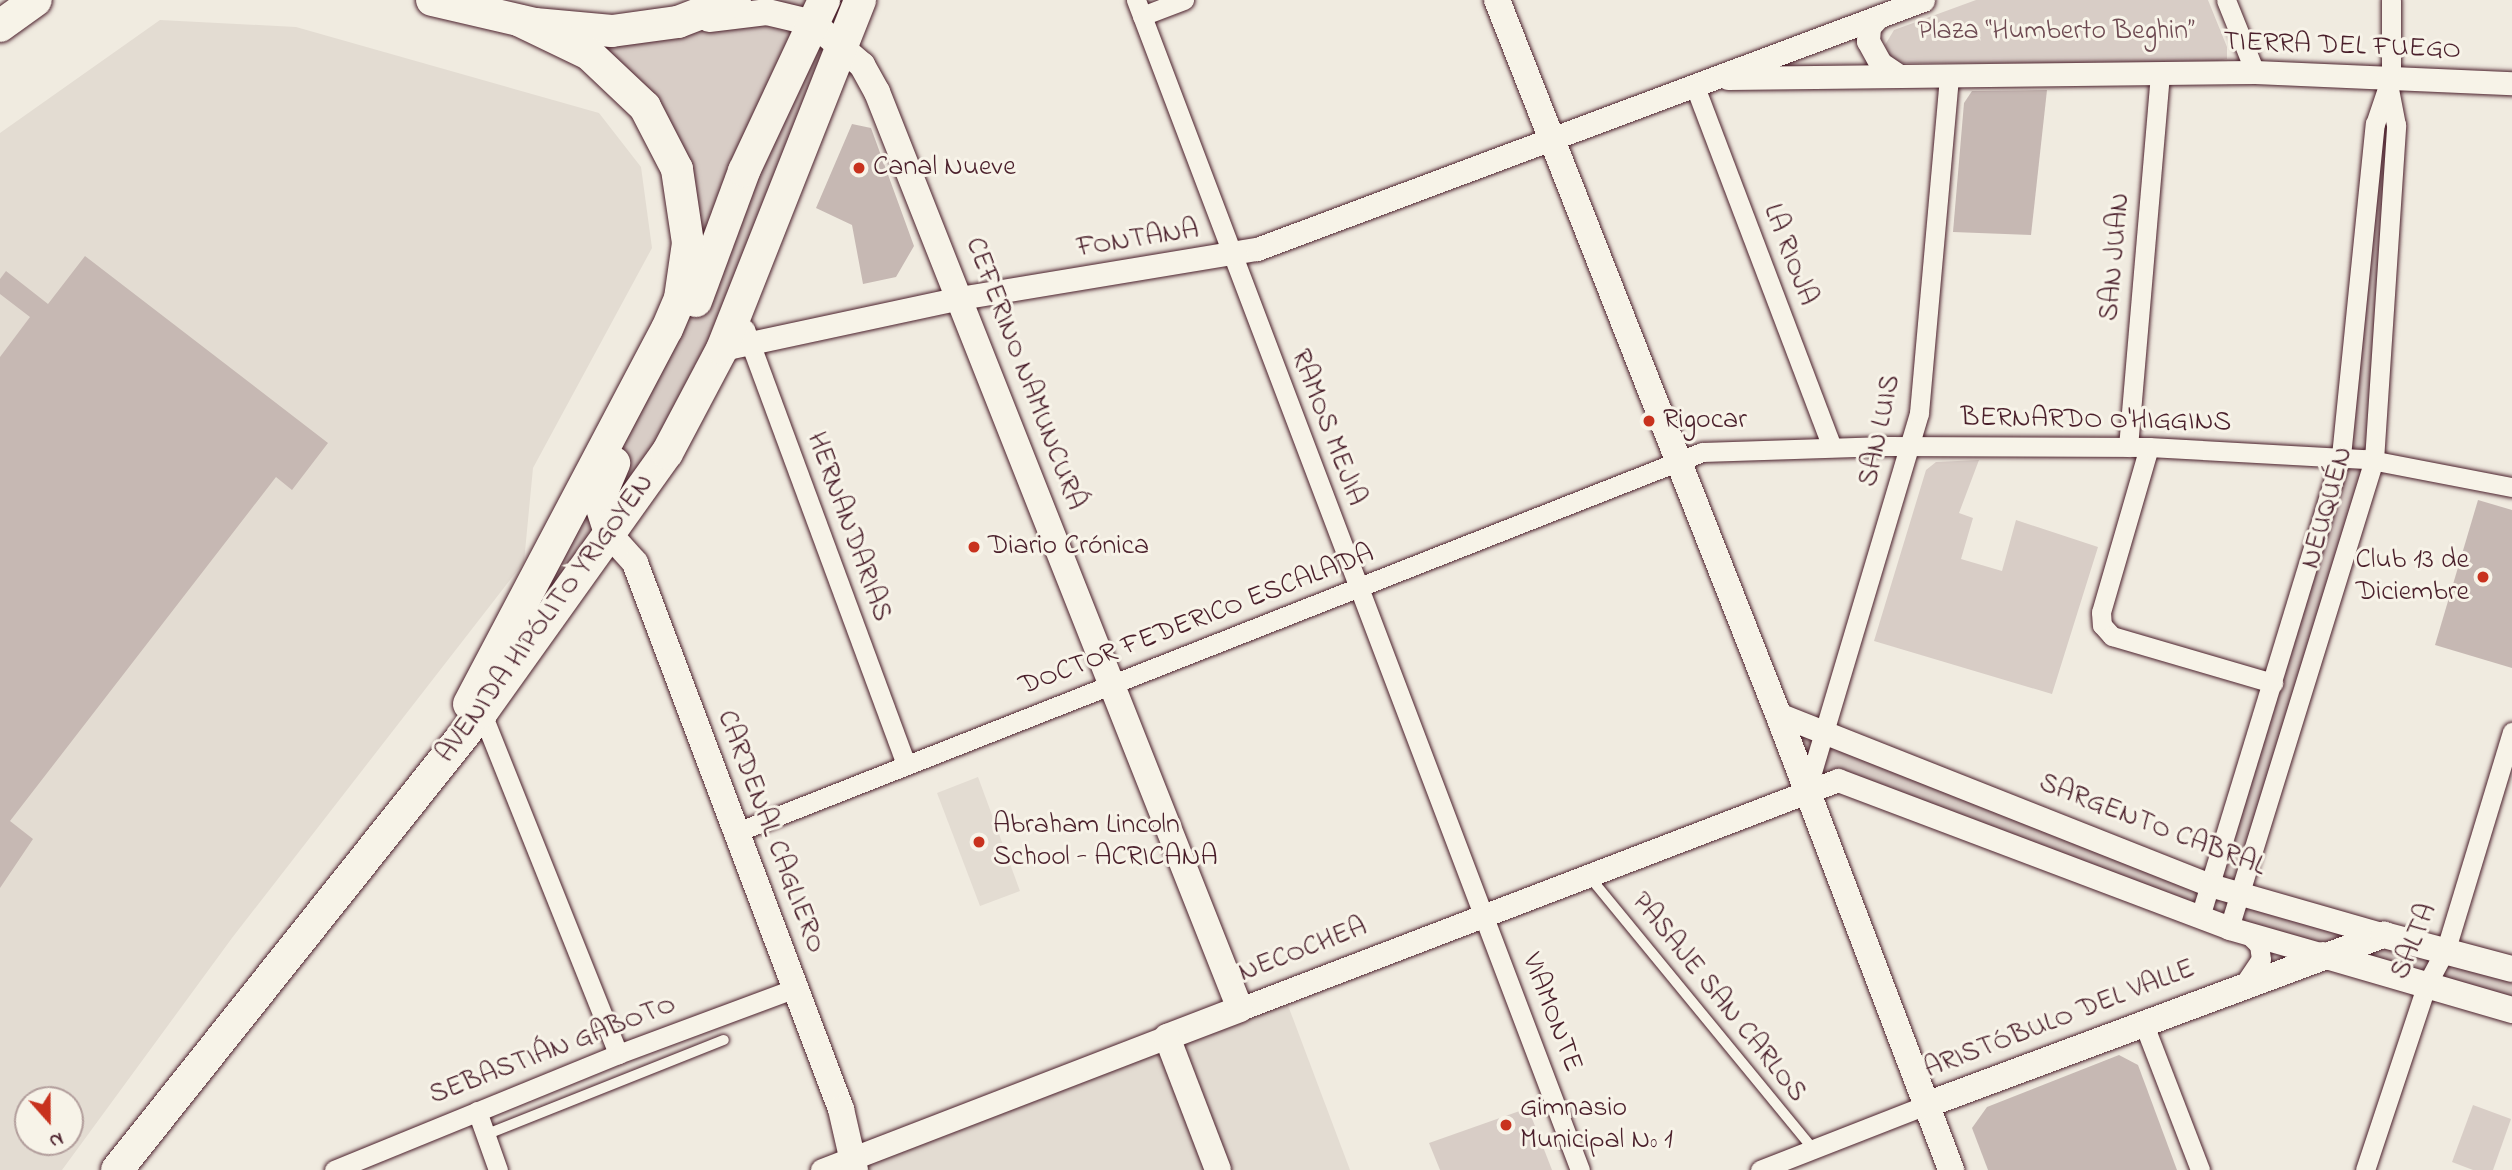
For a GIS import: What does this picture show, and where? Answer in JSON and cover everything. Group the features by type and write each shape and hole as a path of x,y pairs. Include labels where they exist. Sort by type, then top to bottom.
{"highway":[{"path":"0,26 36,0"},
{"path":"432,0 520,21 612,32 678,22 735,0"},
{"name":"AVENIDA HIPÓLITO YRIGOYEN","path":"117,1170 438,765 478,704 611,537 736,345 738,309 860,0"},
{"path":"611,537 600,511 601,486 684,330 744,171 819,11"},
{"path":"478,704 667,329 680,298 688,243 677,169 645,107 589,54 520,21"}],"main road":[{"path":"1497,0 1778,714 1951,1170"},
{"path":"612,32 666,28 749,13 819,11"},
{"name":"CEFERINO NAMUNCURÁ","path":"819,11 873,85 960,298 1240,1009"},
{"name":"CARDENAL CAGLIERO","path":"611,537 635,563 841,1109 853,1164"},
{"name":"SARGENTO CABRAL","path":"2385,935 2446,949 2512,969"},
{"name":"ARISTÓBULO DEL VALLE","path":"1926,1105 2244,984 2385,935"},
{"path":"2323,956 2512,1010"},
{"name":"NECOCHEA","path":"1167,1038 1240,1009"},
{"path":"1167,1038 1218,1170"}],"street":[{"path":"1139,8 1184,0"},
{"name":"FONTANA","path":"736,345 960,298 1230,255 1923,0"},
{"path":"2226,0 2255,72"},
{"path":"2390,83 2392,0"},
{"name":"RAMOS MEJIA","path":"1139,8 1230,255 1483,915"},
{"path":"1878,16 1869,27 1868,41 1880,63 1898,75"},
{"name":"TIERRA DEL FUEGO","path":"1701,82 1949,74 2255,72 2390,83 2512,83"},
{"name":"SAN JUAN","path":"2128,447 2160,73"},
{"name":"SAN LUIS","path":"1807,789 1919,413 1949,74"},
{"name":"LA RIOJA","path":"1701,82 1832,447"},
{"name":"NEUQUÉN","path":"2200,917 2341,456 2375,124 2390,83"},
{"name":"NEUQUÉN","path":"2239,931 2239,895 2374,460 2396,125 2390,83"},
{"name":"HERNANDARIAS","path":"736,345 906,764"},
{"name":"BERNARDO O'HIGGINS","path":"1678,461 1702,452 1832,447 2149,447 2341,456 2512,487"},
{"path":"2149,447 2101,612 2102,625 2112,636 2273,683"},
{"name":"DOCTOR FEDERICO ESCALADA","path":"737,832 1678,461"},
{"path":"478,704 618,1054"},
{"name":"SARGENTO CABRAL","path":"1778,714 2210,886 2385,935"},
{"name":"SALTA","path":"2365,1170 2427,984 2446,949 2512,733"},
{"name":"NECOCHEA","path":"1240,1009 1807,789 1838,780 2200,917 2323,956"},
{"name":"VIAMONTE","path":"1483,915 1580,1170"},
{"path":"2239,931 2259,944 2261,959 2244,984"},
{"name":"SEBASTIÁN GABOTO","path":"334,1170 618,1054 795,988"},
{"path":"2143,1022 2200,1170"},
{"name":"NECOCHEA","path":"822,1170 853,1164 1167,1038"},
{"name":"ARISTÓBULO DEL VALLE","path":"1760,1170 1926,1105"},
{"path":"477,1111 498,1170"}],"lane":[{"name":"PASAJE SAN CARLOS","path":"1587,874 1813,1149"},
{"path":"485,1135 724,1040"}],"shaded area":[{"path":"160,20 296,27 599,113 641,167 652,248 533,468 524,562 232,938 84,1140 84,1086 14,1086 14,1156 72,1156 62,1170 0,1170 0,133"},
{"name":"Abraham Lincoln School - ACRICANA","path":"978,777 1020,891 980,906 937,793"},
{"path":"1283,992 1350,1170 822,1170"}],"green space":[{"path":"735,0 860,0 722,349 482,712 667,329 683,192 575,30"},
{"name":"Plaza “Humberto Beghin”","path":"1976,0 2208,0 2227,47 2227,59 2208,63 1892,63 1885,45 1894,30"},
{"path":"2388,88 2374,460 2239,895 2512,969 2512,1010 2323,955 1838,780 1807,789 1778,714 2210,885 2341,456"},
{"path":"1979,460 1959,513 1973,518 1961,559 2002,571 2016,520 2098,547 2052,694 1874,641 1926,470 1936,462"},
{"path":"2473,1105 2511,1119 2493,1170 2473,1170 2452,1162"},
{"name":"Gimnasio Municipal Nº 1","path":"1528,1108 1552,1170 1440,1170 1429,1143"}],"building":[{"path":"2047,90 2031,235 1953,232 1964,103 1972,91"},
{"name":"Canal Nueve","path":"852,124 871,128 914,246 896,277 863,284 852,225 816,208"},
{"path":"85,256 328,443 292,490 276,477 10,821 33,839 0,888 0,357 30,317 0,294 0,279 6,271 48,304"},
{"name":"Club 13 de Diciembre","path":"2478,500 2512,510 2512,668 2435,645"},
{"path":"2119,1055 2138,1065 2177,1170 1988,1170 1972,1128 1987,1107"}],"place":[{"name":"Canal Nueve","path":"859,168"},
{"name":"Rigocar","path":"1649,421"},
{"name":"Diario Crónica","path":"974,547"},
{"name":"Club 13 de Diciembre","path":"2483,577"},
{"name":"Abraham Lincoln School - ACRICANA","path":"979,842"},
{"name":"Gimnasio Municipal Nº 1","path":"1506,1125"}]}
